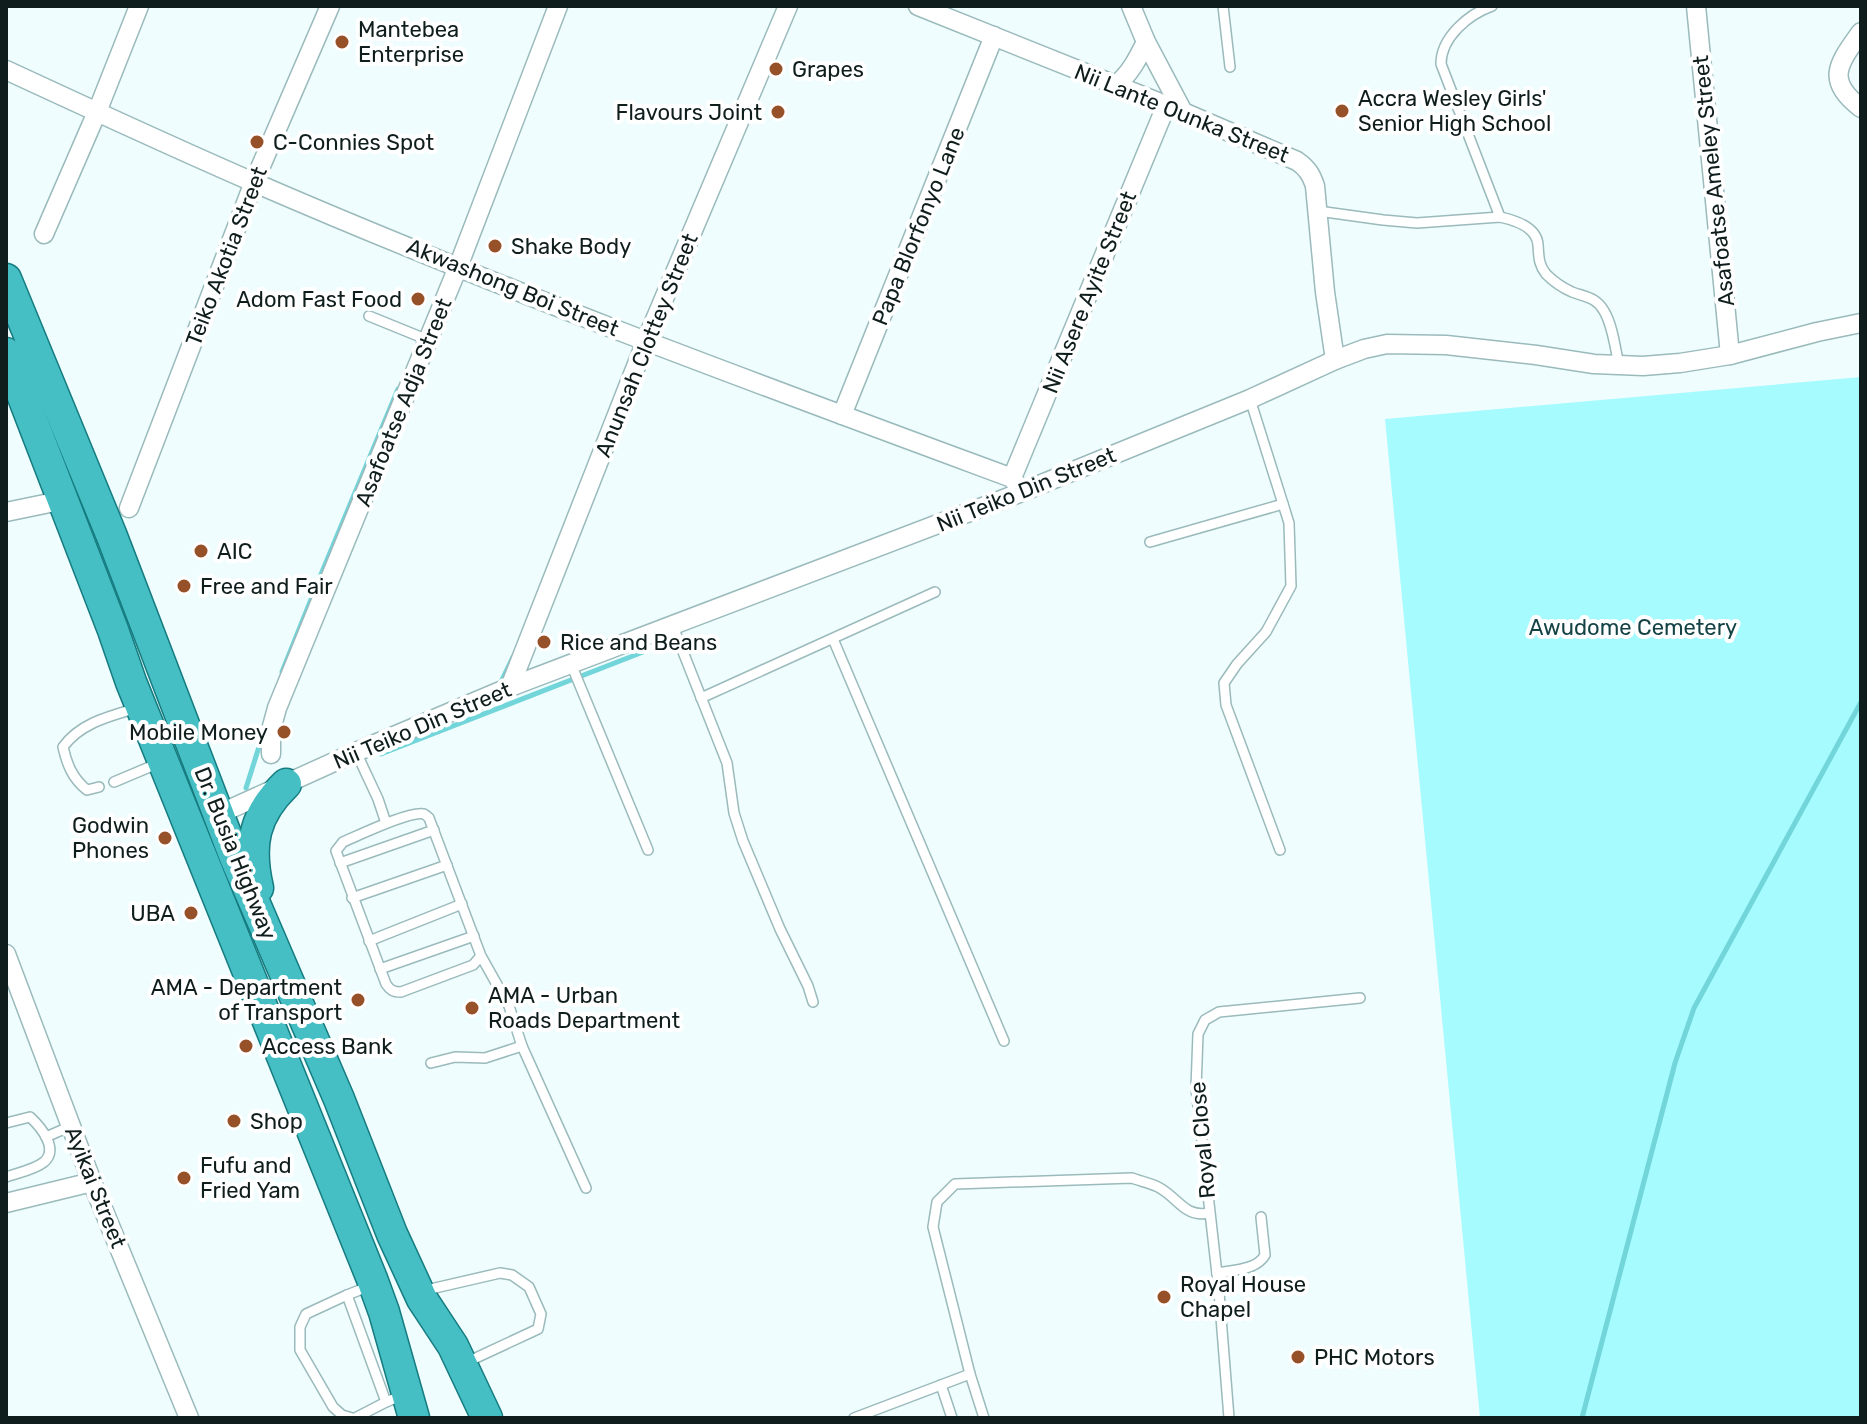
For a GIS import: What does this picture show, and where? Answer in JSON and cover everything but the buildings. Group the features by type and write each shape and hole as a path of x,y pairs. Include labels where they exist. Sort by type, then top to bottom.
{"highway":[{"name":"Dr. Busia Highway","path":"6,279 111,534 234,855 339,1099 392,1234 422,1299 453,1346 487,1418"},
{"name":"Dr. Busia Highway","path":"6,353 162,761 372,1279 384,1312 403,1406"},
{"path":"113,630 153,699 182,770 194,791 203,818 204,832 198,846"},
{"path":"267,929 255,875 256,826 265,807 286,784"}],"street":[{"path":"44,234 139,6"},
{"name":"Teiko Akotia Street","path":"129,508 254,182 330,6"},
{"name":"Asafoatse Adja Street","path":"271,754 271,730 277,708 458,267 558,6"},
{"name":"Anunsah Clottey Street","path":"510,687 646,341 788,6"},
{"name":"Nii Lante Ounka Street","path":"918,6 1174,109 1297,161 1306,168 1312,176 1318,211 1335,360"},
{"path":"1131,6 1174,109"},
{"name":"Asafoatse Ameley Street","path":"1696,6 1730,355"},
{"path":"1861,32 1845,54 1838,74 1845,94 1861,108"},
{"name":"Papa Blorfonyo Lane","path":"842,415 994,36"},
{"path":"1116,85 1137,61 1146,42"},
{"name":"Akwashong Boi Street","path":"6,70 254,182 458,267 1017,485"},
{"name":"Nii Asere Ayite Street","path":"1017,485 1174,109"},
{"name":"Nii Teiko Din Street","path":"219,814 510,687 1017,485 1250,399 1364,349 1387,344 1446,345 1619,366 1680,363 1730,355 1861,323"},
{"path":"6,512 64,500"},
{"name":"Ayikai Street","path":"6,954 92,1182 189,1418"},
{"path":"6,1203 92,1182"}],"lane":[{"path":"1223,6 1230,67"},
{"path":"1492,6 1470,16 1455,32 1441,54 1441,64 1500,217"},
{"path":"1318,211 1417,223 1500,217 1524,225 1534,234 1539,262 1549,277 1560,286 1598,302 1610,326 1619,366"},
{"path":"369,316 428,340"},
{"path":"1250,399 1289,523 1291,586 1266,632 1224,683 1226,705 1280,850"},
{"path":"1150,542 1283,504"},
{"path":"701,698 935,592"},
{"path":"672,624 727,763 734,813 743,841 813,1002"},
{"path":"833,639 1004,1041"},
{"path":"571,664 648,850"},
{"path":"99,787 87,790 79,784 66,764 63,747 84,726 141,707"},
{"path":"356,752 386,823"},
{"path":"114,782 162,761"},
{"path":"481,956 473,965 401,992 390,990 336,851 343,842 386,823 414,815 425,814 429,818 481,956 509,1006 522,1046 586,1188"},
{"path":"340,863 434,830"},
{"path":"352,898 447,865"},
{"path":"369,941 462,904"},
{"path":"380,969 474,936"},
{"name":"Royal Close","path":"1229,1418 1217,1273 1196,1088 1198,1034 1205,1020 1219,1012 1360,998"},
{"path":"431,1063 455,1057 485,1058 522,1046"},
{"path":"6,1123 30,1117 46,1137 50,1149 50,1155 41,1165 6,1177"},
{"path":"46,1137 71,1126"},
{"path":"984,1418 933,1227 937,1202 955,1184 1132,1178 1158,1187 1197,1215 1209,1213"},
{"path":"1217,1273 1257,1265 1264,1259 1261,1217"},
{"path":"419,1292 500,1273 512,1275 529,1287 541,1314 538,1329 462,1366"},
{"path":"347,1295 403,1406 354,1418 342,1415 333,1407 300,1350 300,1327 306,1314 347,1295 365,1288 372,1279"},
{"path":"854,1418 970,1374"},
{"path":"941,1385 952,1418"}],"green space":[{"name":"Awudome Cemetery","path":"1861,377 1861,1418 1480,1418 1385,419"}],"waterway":[{"path":"282,672 398,389"},
{"path":"381,754 643,652"},
{"path":"500,684 513,657"},
{"path":"1582,1418 1675,1063 1694,1008 1861,702"},
{"path":"246,788 264,731"}],"place":[{"name":"Mantebea Enterprise","path":"342,42"},
{"name":"Grapes","path":"776,69"},
{"name":"Accra Wesley Girls' Senior High School","path":"1342,111"},
{"name":"Flavours Joint","path":"778,112"},
{"name":"C-Connies Spot","path":"257,142"},
{"name":"Shake Body","path":"495,246"},
{"name":"Adom Fast Food","path":"418,299"},
{"name":"AIC","path":"201,551"},
{"name":"Free and Fair","path":"184,586"},
{"name":"Rice and Beans","path":"544,642"},
{"name":"Mobile Money","path":"284,732"},
{"name":"Godwin Phones","path":"165,838"},
{"name":"UBA","path":"191,913"},
{"name":"AMA - Department of Transport","path":"358,1000"},
{"name":"AMA - Urban Roads Department","path":"472,1008"},
{"name":"Access Bank","path":"246,1046"},
{"name":"Shop","path":"234,1121"},
{"name":"Fufu and Fried Yam","path":"184,1178"},
{"name":"Royal House Chapel","path":"1164,1297"},
{"name":"PHC Motors","path":"1298,1357"}]}
